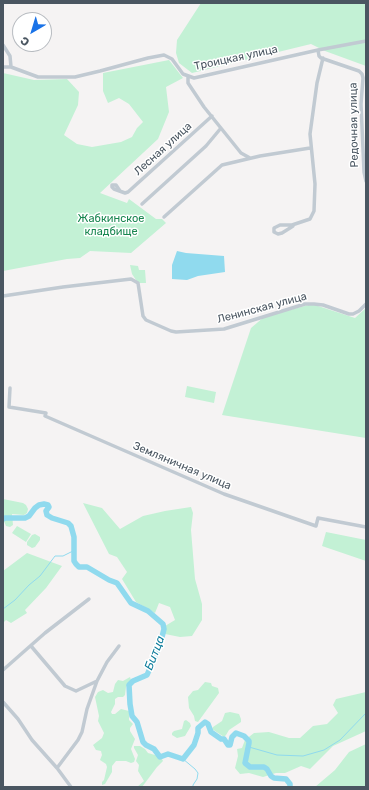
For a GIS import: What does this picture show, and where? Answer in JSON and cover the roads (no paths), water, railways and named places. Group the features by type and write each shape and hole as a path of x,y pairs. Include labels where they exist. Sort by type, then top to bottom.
{"street":[{"name":"Троицкая улица","path":"11,67 38,77 75,77 164,55 172,59 183,74 194,78 318,50 366,41"},
{"path":"3,45 10,56 11,67 3,67"},
{"path":"292,225 282,233 278,234 274,232 274,228 280,225 292,225 310,219 314,211 315,184 310,148 310,134 317,83 324,58 319,56 318,50"},
{"name":"Редочная улица","path":"324,58 359,71 362,74 361,104 365,145 366,181"},
{"path":"188,76 188,83 196,96 242,153 250,158"},
{"name":"Лесная улица","path":"120,191 125,193 128,192 212,116"},
{"path":"142,204 206,146 221,128"},
{"path":"164,217 222,165 250,158 310,148"},
{"path":"242,153 242,160"},
{"name":"Ленинская улица","path":"3,296 131,279 138,283 143,316 146,320 171,331 194,332 231,328 305,304 323,305 341,312 353,314 359,311 366,304"},
{"name":"Земляничная улица","path":"10,388 8,407 46,413 45,416 224,494 316,526 318,518 366,527"},
{"path":"3,670 45,633 89,598"},
{"path":"31,646 65,686 76,691 97,681"},
{"path":"57,768 78,740 82,732 87,709 97,681 107,662 119,646"},
{"path":"3,702 71,787"}],"water":[{"path":"177,251 224,256 225,272 198,276 187,280 172,279 172,265"}],"waterway":[{"name":"Битца","path":"3,519 25,518 29,516 39,505 48,505 49,507 46,511 47,515 68,523 71,526 74,537 74,561 76,564 79,567 87,567 117,583 131,603 148,611 163,624 164,629 160,645 147,675 133,681 129,685 132,716 137,722 143,742 146,745 154,749 160,757 168,754 183,759 194,745 198,728 205,722 208,724 211,732 221,739 224,739 228,745 230,745 232,737 236,733 244,736 249,741 245,763 250,767 264,767 274,778 286,779 290,784 290,787"},
{"path":"3,609 15,600 40,576 55,556 63,556 75,550"},
{"path":"249,747 277,755 303,756 324,750 340,740 366,713"},
{"path":"183,759 198,773 193,787"}],"park label":[{"name":"Жабкинское кладбище","path":"111,225"}]}
